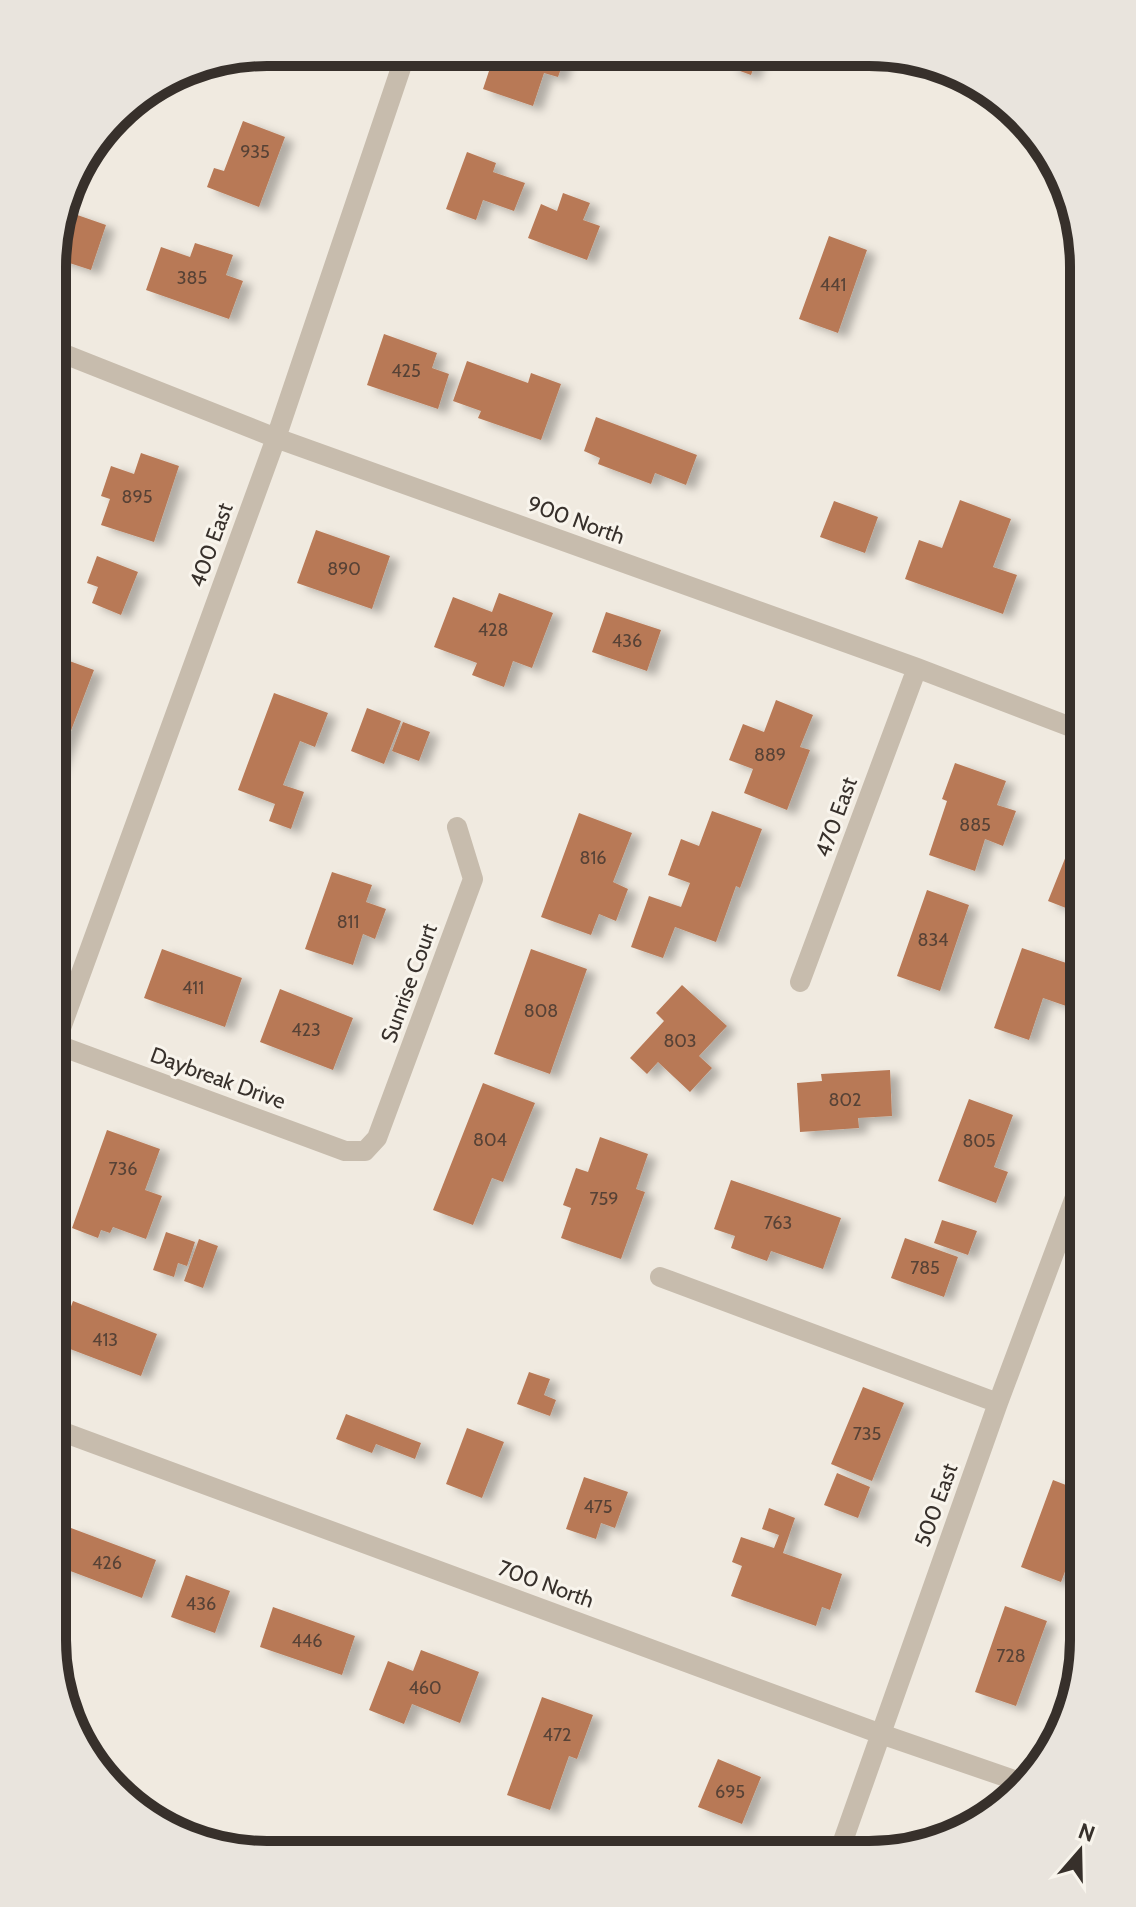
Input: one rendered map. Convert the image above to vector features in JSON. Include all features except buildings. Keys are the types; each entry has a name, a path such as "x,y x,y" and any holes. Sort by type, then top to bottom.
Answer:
{"street":[{"name":"400 East","path":"66,1014 276,438 402,66"},
{"name":"900 North","path":"66,355 276,438 917,668 1070,727"},
{"name":"470 East","path":"800,982 917,668"},
{"name":"Sunrise Court","path":"365,1151 377,1138 473,879 457,827"},
{"name":"Daybreak Drive","path":"66,1051 345,1151 365,1151"},
{"name":"500 East","path":"843,1841 998,1403 1070,1210"},
{"path":"660,1277 998,1403"},
{"name":"700 North","path":"66,1433 881,1734 1013,1780"}]}
